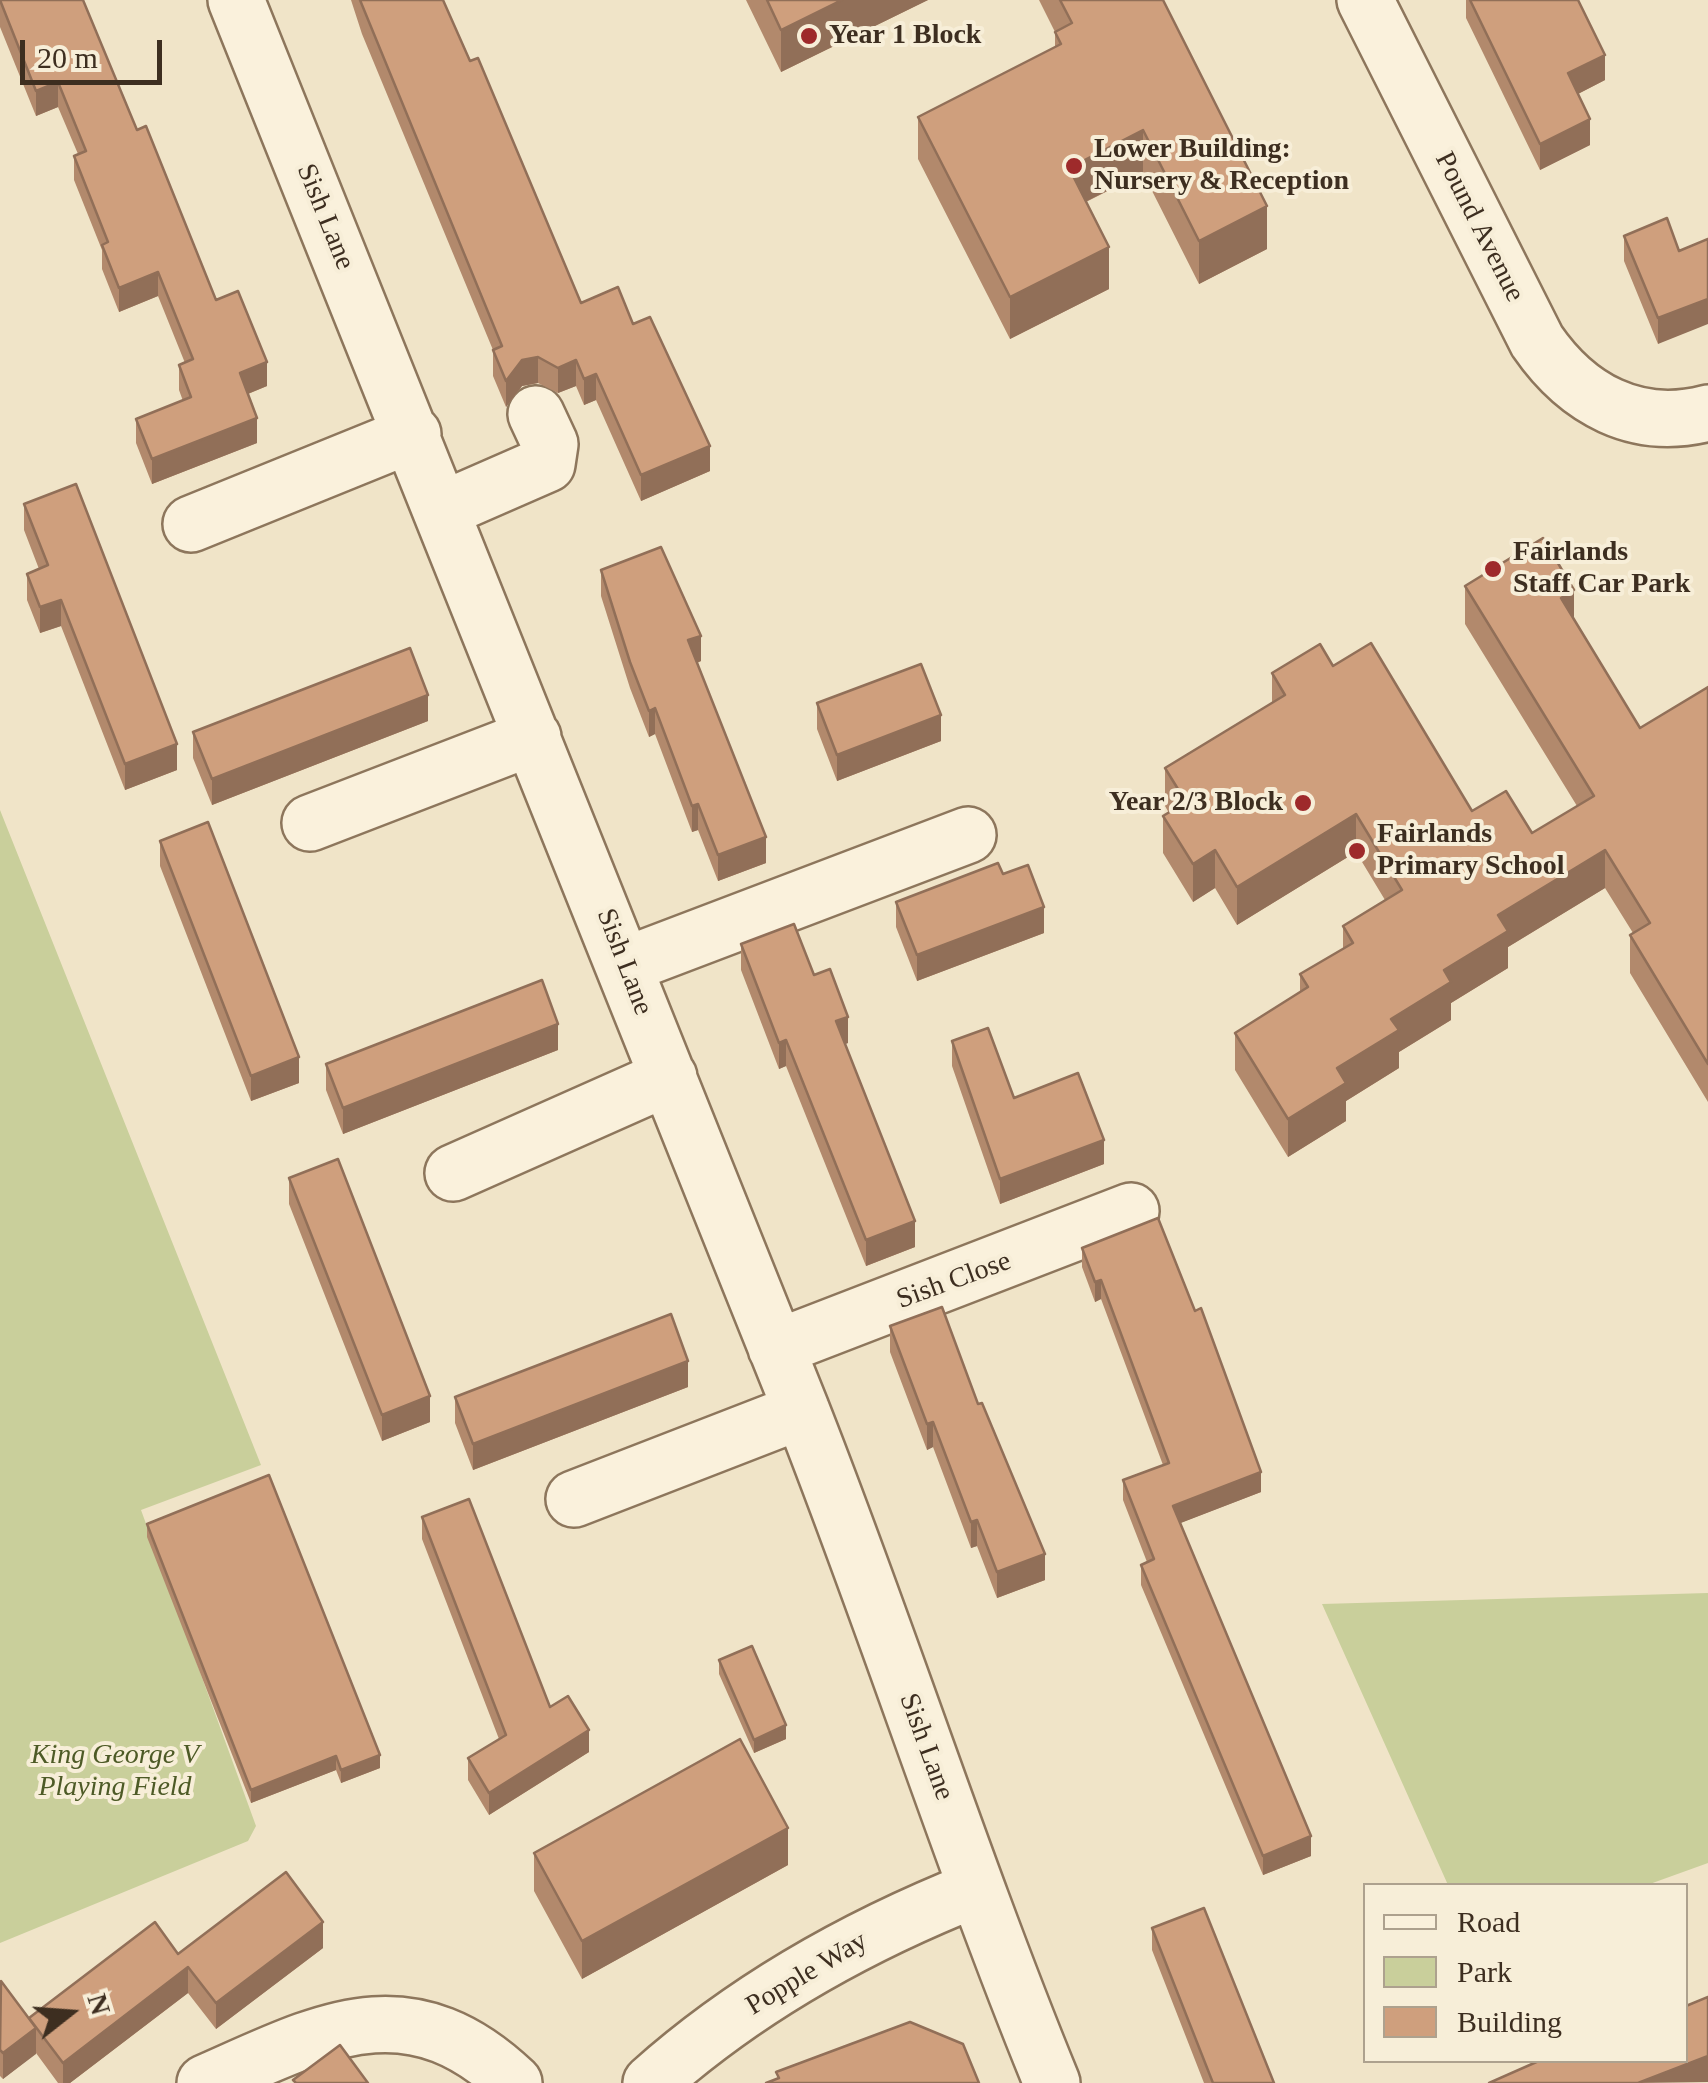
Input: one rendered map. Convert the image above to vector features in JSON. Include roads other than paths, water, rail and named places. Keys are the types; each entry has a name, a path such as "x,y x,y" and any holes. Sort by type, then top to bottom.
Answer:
{"street":[{"name":"Sish Lane","path":"236,0 444,509 801,1411 976,1889 1052,2083"},
{"name":"Pound Avenue","path":"1365,0 1537,341 1572,384 1594,400 1634,415 1658,420 1708,413"},
{"path":"444,509 547,464 550,444 536,414"},
{"path":"191,524 413,434"},
{"path":"310,823 534,737"},
{"path":"626,965 968,835"},
{"path":"453,1173 668,1076"},
{"name":"Sish Close","path":"776,1348 1131,1212"},
{"path":"574,1500 801,1411"},
{"name":"Popple Way","path":"652,2083 749,2006 870,1935 976,1889"},
{"path":"205,2083 341,2027 390,2022 431,2031 498,2068 514,2083"}],"place":[{"name":"Year 1 Block","path":"809,36"},
{"name":"Lower Building: Nursery & Reception","path":"1074,166"},
{"name":"Fairlands Staff Car Park","path":"1493,569"},
{"name":"Year 2/3 Block","path":"1303,803"},
{"name":"Fairlands Primary School","path":"1357,851"}],"park label":[{"name":"King George V Playing Field","path":"115,1772"}]}
